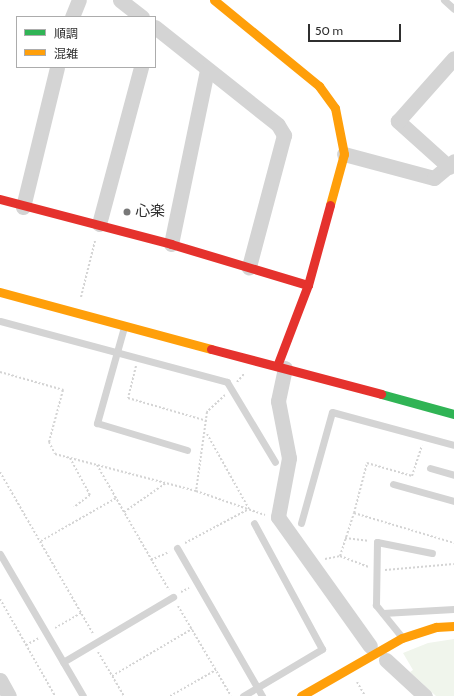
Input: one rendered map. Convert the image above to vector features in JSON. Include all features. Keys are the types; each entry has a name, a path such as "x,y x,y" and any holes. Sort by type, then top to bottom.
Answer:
{"street":[{"path":"72,16 80,0"},
{"path":"120,0 141,16"},
{"path":"214,0 319,86 335,108 344,154 308,286 281,367 278,401 289,458 278,518 370,646"},
{"path":"156,28 207,70 278,125 284,135 249,267"},
{"path":"344,154 434,178 451,164 398,120 454,58"},
{"path":"23,206 57,68"},
{"path":"99,224 141,68"},
{"path":"171,244 207,70"},
{"path":"0,199 171,244 308,286"},
{"path":"0,292 454,414"},
{"path":"301,696 402,638 436,627 454,626"},
{"path":"386,660 425,696"},
{"path":"0,680 10,696"}],"lane":[{"path":"444,0 454,9"},
{"path":"0,321 227,382 275,462"},
{"path":"124,325 97,423 187,450"},
{"path":"300,523 332,412 454,445"},
{"path":"430,468 454,475"},
{"path":"393,484 454,501"},
{"path":"243,696 322,649 254,523"},
{"path":"402,638 376,605 377,542 432,553"},
{"path":"177,548 262,696"},
{"path":"0,554 83,696"},
{"path":"63,662 173,597"},
{"path":"383,613 454,609"}],"path":[{"path":"77,312 99,224"},
{"path":"138,358 128,398 207,421"},
{"path":"196,492 207,433 207,412 231,389 257,360"},
{"path":"0,372 63,390 49,442 55,454 196,492 249,509 281,522"},
{"path":"207,433 249,509"},
{"path":"340,556 354,513 367,463 412,476 425,437"},
{"path":"70,458 90,494 74,507"},
{"path":"97,465 231,696"},
{"path":"0,472 81,613 112,676 124,696"},
{"path":"124,512 166,483"},
{"path":"41,541 116,498"},
{"path":"152,560 249,509"},
{"path":"354,513 454,544"},
{"path":"345,538 377,542"},
{"path":"173,597 197,583"},
{"path":"0,599 56,696"},
{"path":"26,645 81,613"},
{"path":"112,676 192,629"},
{"path":"170,696 216,670"}],"shaded area":[{"path":"454,639 454,696 436,696 410,672 413,670 403,653 428,643"}],"traffic: fast":[{"path":"381,394 454,414"}],"traffic: slow":[{"path":"214,0 319,86 335,108 344,154 330,205"},
{"path":"0,292 211,349"},
{"path":"301,696 402,638 436,627 454,626"}],"traffic: jam":[{"path":"0,199 171,244 308,285"},
{"path":"277,366 308,285 330,205"},
{"path":"211,349 381,394"}],"place":[{"name":"心楽","path":"127,212"}]}
